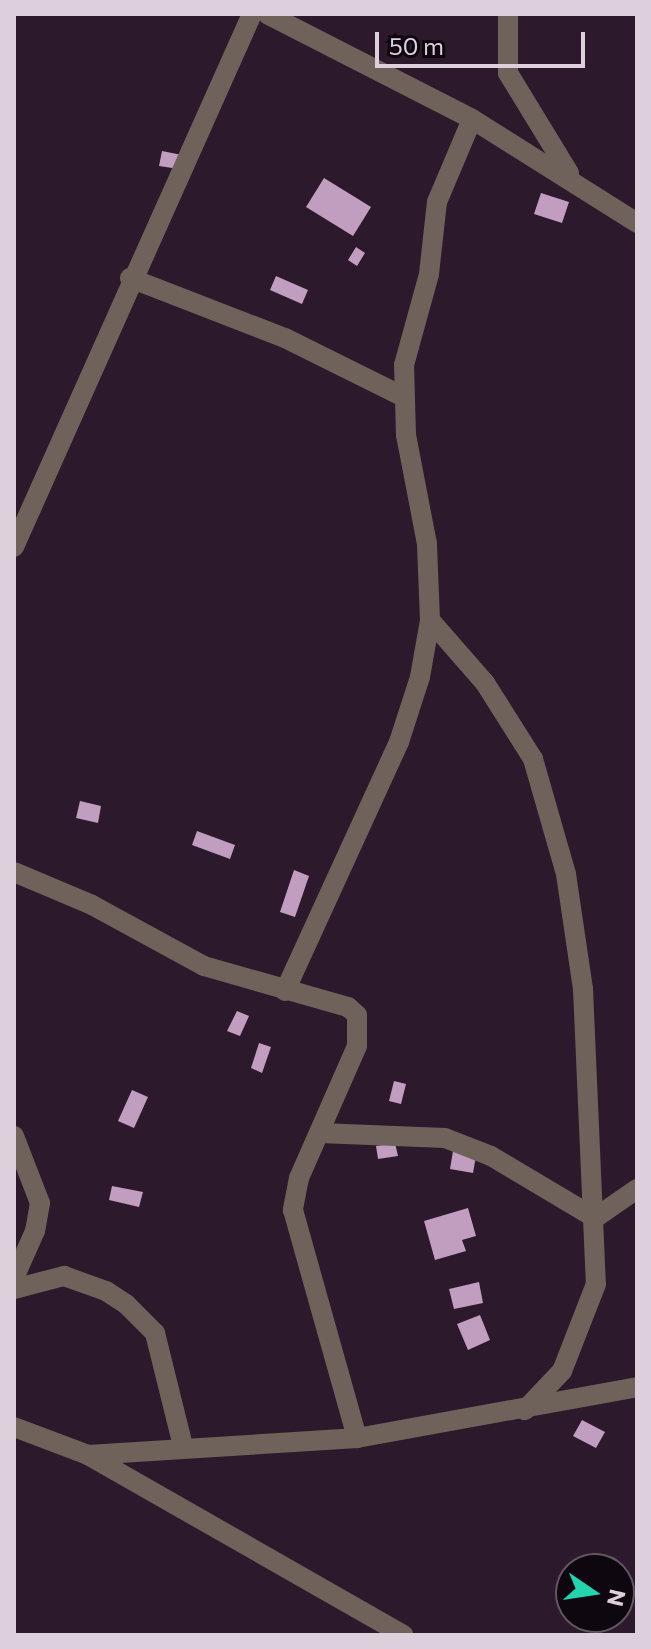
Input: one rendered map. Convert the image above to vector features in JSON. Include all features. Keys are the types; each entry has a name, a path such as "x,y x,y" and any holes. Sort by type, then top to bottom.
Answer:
{"street":[{"path":"15,543 130,278 252,14"},
{"path":"267,14 472,119 637,223"},
{"path":"508,14 508,73 521,102 573,180"},
{"path":"285,991 399,742 420,677 430,620 427,544 402,396 404,365 429,274 431,225 472,119"},
{"path":"130,278 285,338 402,396"},
{"path":"430,620 485,683 533,759 566,874 583,989 596,1284 578,1342 562,1371 525,1410"},
{"path":"14,872 92,905 204,966 348,1007 357,1015 357,1046 299,1178 293,1210 357,1438"},
{"path":"320,1133 445,1138 491,1156 595,1218"},
{"path":"14,1136 40,1203 35,1231 14,1278"},
{"path":"595,1218 637,1189"},
{"path":"14,1289 64,1276 126,1304 155,1333 183,1446"},
{"path":"88,1455 183,1446 357,1438 525,1410 637,1387"},
{"path":"14,1427 88,1455 403,1635"}],"building":[{"path":"162,151 182,155 179,169 159,166"},
{"path":"324,178 371,207 353,236 306,207"},
{"path":"541,193 569,202 562,223 534,214"},
{"path":"356,247 365,253 357,266 348,260"},
{"path":"276,276 308,290 302,304 270,290"},
{"path":"80,801 101,806 98,823 76,818"},
{"path":"197,831 235,845 230,859 192,845"},
{"path":"294,870 309,876 295,917 280,912"},
{"path":"237,1011 249,1016 240,1036 227,1031"},
{"path":"259,1043 271,1047 262,1073 251,1068"},
{"path":"394,1081 406,1084 401,1104 389,1101"},
{"path":"132,1090 148,1097 134,1128 118,1121"},
{"path":"395,1143 398,1156 378,1159 376,1146"},
{"path":"453,1151 476,1156 473,1173 450,1169"},
{"path":"112,1186 143,1192 139,1207 109,1200"},
{"path":"468,1208 476,1236 462,1240 466,1251 435,1260 424,1221"},
{"path":"479,1282 483,1303 454,1309 449,1289"},
{"path":"480,1315 490,1340 468,1350 457,1324"},
{"path":"582,1420 605,1432 596,1448 573,1436"}]}
